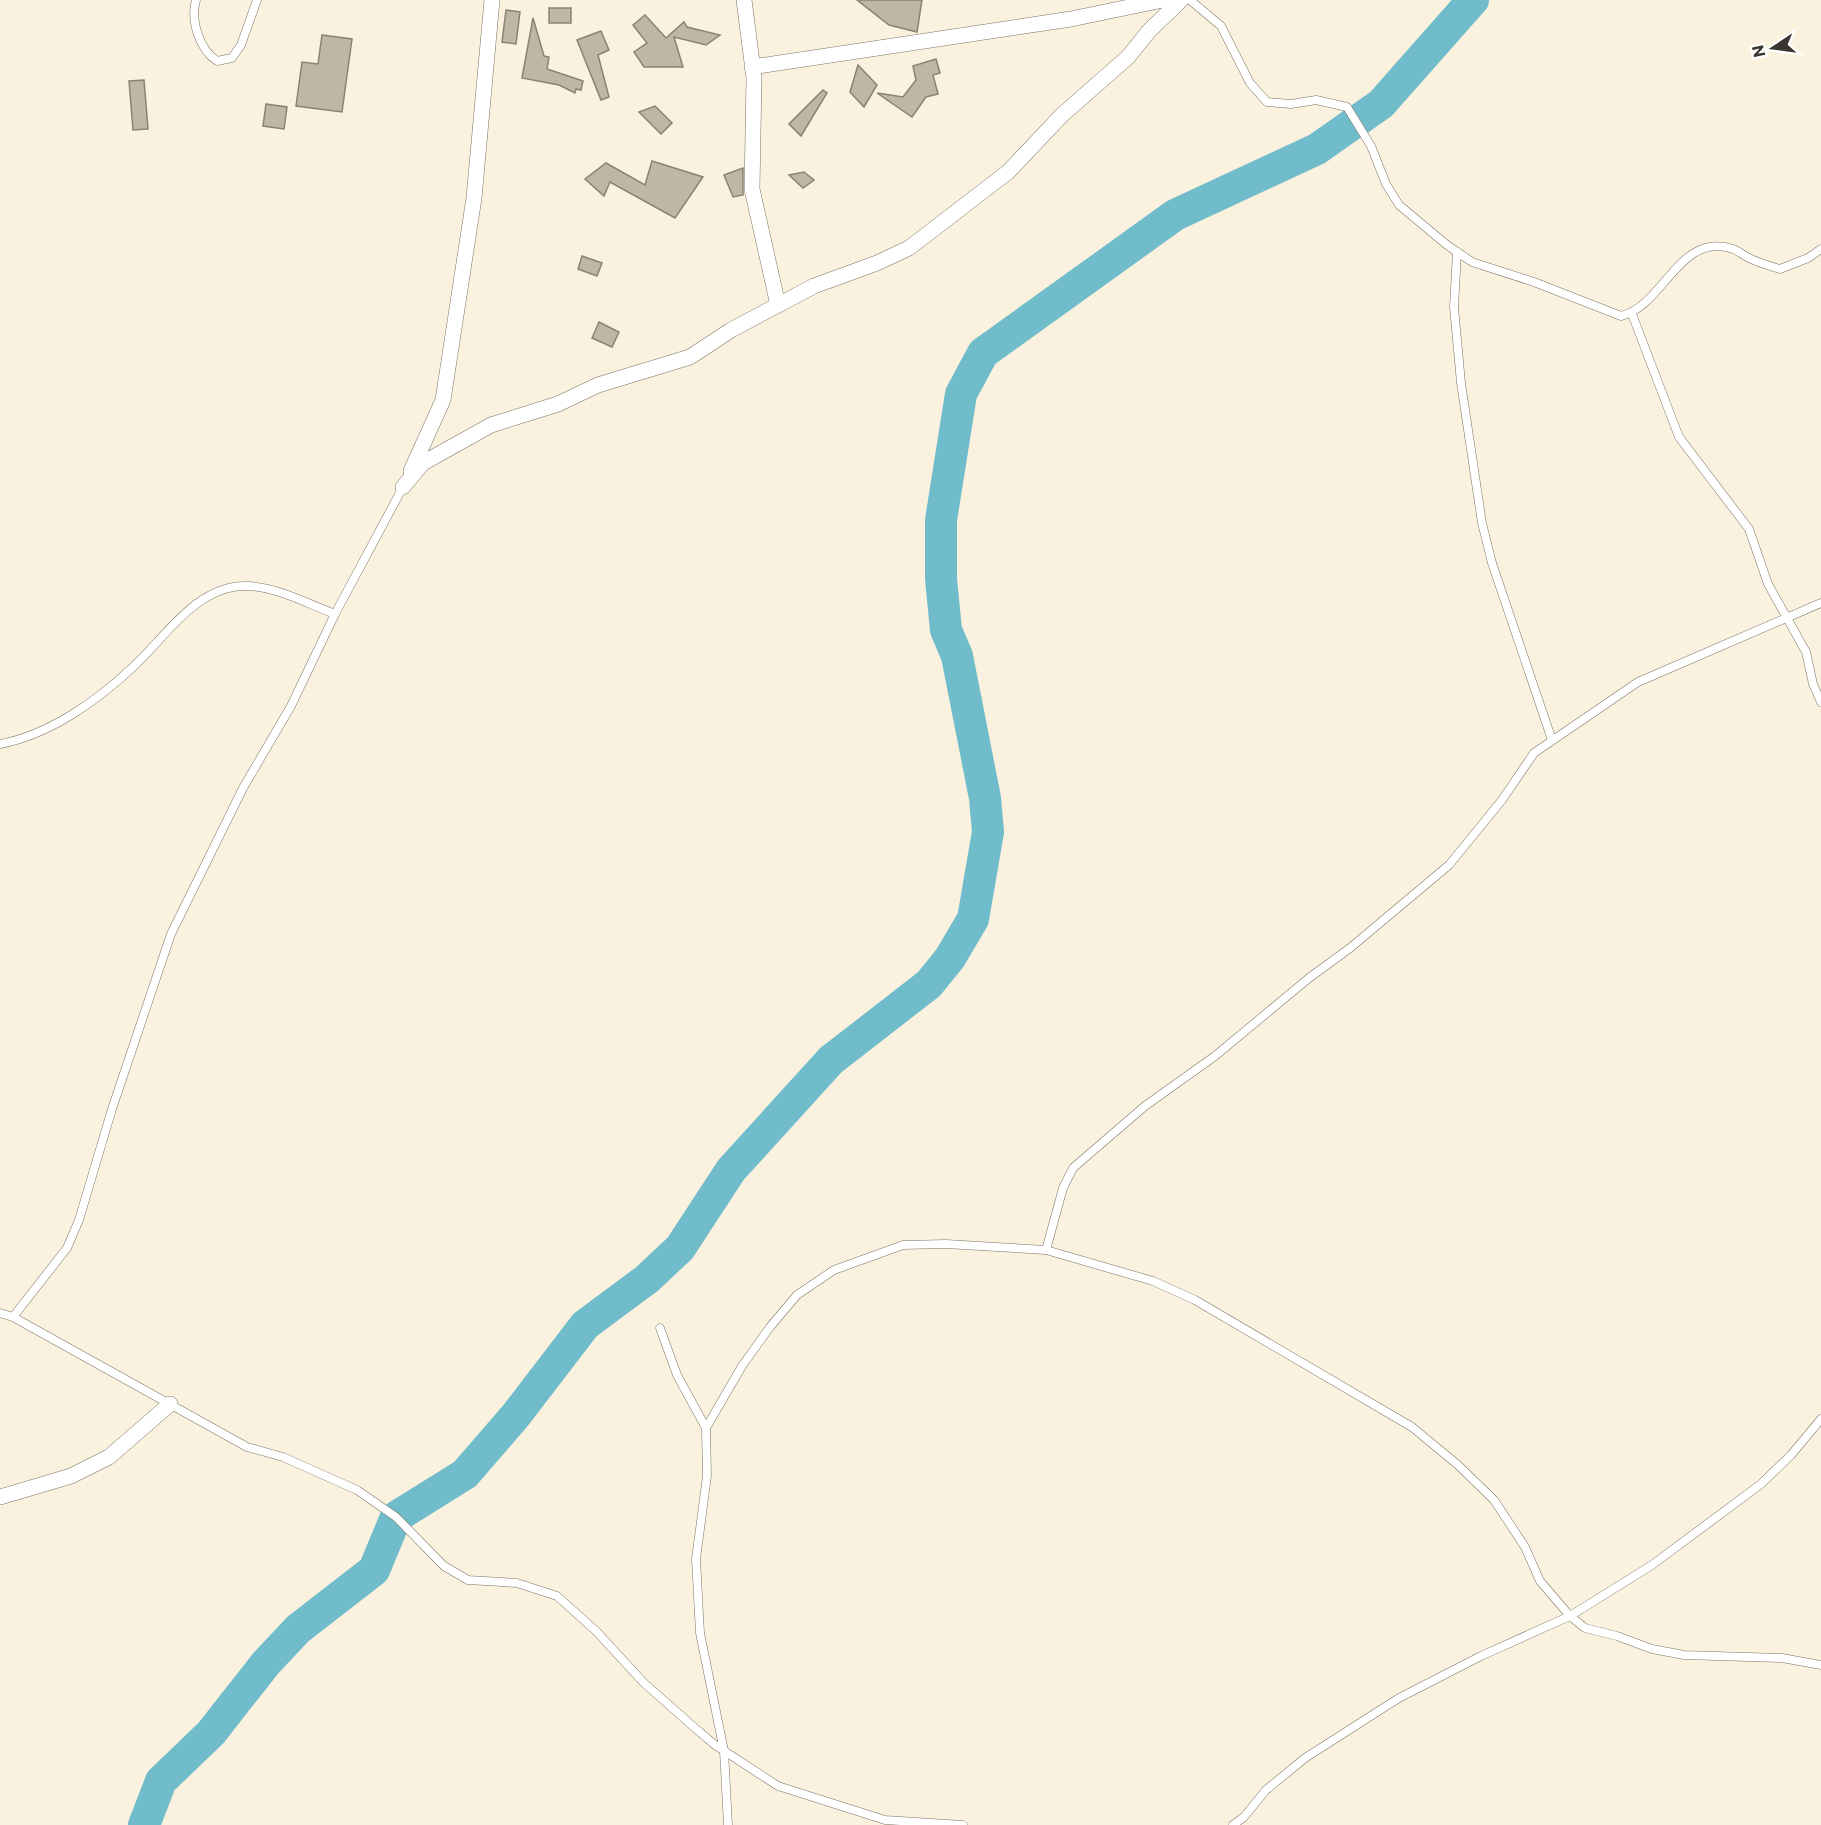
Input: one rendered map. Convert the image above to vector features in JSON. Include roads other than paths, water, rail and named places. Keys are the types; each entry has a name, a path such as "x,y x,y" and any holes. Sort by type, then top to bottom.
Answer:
{"street":[{"path":"403,487 443,400 474,198 492,0"},
{"path":"744,0 752,67 752,189 778,305"},
{"path":"752,67 1071,19 1163,0"},
{"path":"403,487 423,463 491,425 558,404 598,385 690,357 731,330 814,286 877,263 909,248 1008,172 1062,115 1128,57 1149,31 1181,0"},
{"path":"0,1497 71,1476 109,1457 170,1404"}],"lane":[{"path":"196,0 194,7 198,35 205,54 217,62 232,58 241,45 257,0"},
{"path":"1190,0 1221,26 1250,83 1267,102 1292,104 1316,100 1347,107 1371,146 1386,184 1399,205 1472,262 1534,282 1621,316 1632,314 1645,306 1677,266 1693,254 1710,247 1733,249 1751,259 1780,269 1808,258 1821,249"},
{"path":"1457,252 1454,307 1461,382 1482,523 1492,563 1552,740"},
{"path":"1632,314 1679,438 1749,529 1768,584 1806,652 1813,684 1821,702"},
{"path":"13,1317 67,1248 75,1230 171,934 243,788 291,706 335,614 403,487"},
{"path":"0,744 50,727 93,699 133,667 170,626 214,594 246,586 265,588 335,614"},
{"path":"1046,1250 1063,1188 1073,1168 1145,1106 1215,1056 1449,865 1502,800 1534,753 1638,682 1821,603"},
{"path":"706,1428 742,1366 770,1328 797,1295 834,1270 903,1245 946,1244 1046,1250 1153,1281 1195,1300 1412,1427 1458,1465 1494,1500 1525,1547 1540,1581 1570,1616 1585,1628 1617,1636 1652,1649 1709,1657 1782,1658 1821,1665"},
{"path":"0,1313 13,1317 247,1446 283,1456 357,1490 396,1517 444,1566 468,1580 517,1583 557,1596 596,1631 644,1683 724,1751 778,1786 885,1820 963,1825"},
{"path":"660,1328 676,1375 706,1428 707,1476 696,1559 699,1633 724,1751 728,1825"},
{"path":"1233,1825 1244,1817 1266,1790 1305,1758 1399,1698 1491,1651 1570,1616 1652,1565 1761,1484 1791,1455 1821,1419"}],"waterway":[{"path":"144,1825 161,1781 211,1733 266,1663 298,1629 374,1570 396,1517 465,1474 516,1415 585,1325 647,1279 680,1248 731,1170 831,1060 929,984 950,958 973,919 988,832 985,798 957,656 946,630 941,579 941,520 961,394 983,353 1175,215 1317,149 1381,104 1473,0"}]}
